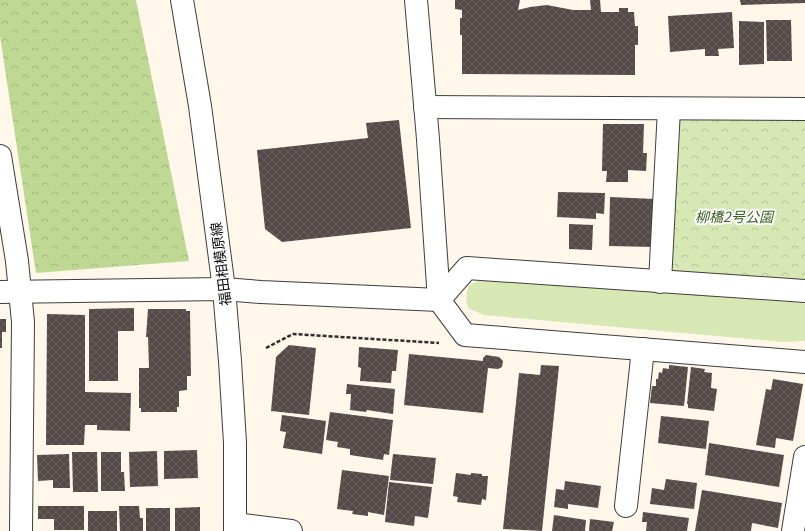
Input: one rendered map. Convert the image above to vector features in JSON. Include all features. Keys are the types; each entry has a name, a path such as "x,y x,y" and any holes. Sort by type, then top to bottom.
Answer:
{"street":[{"name":"福田相模原線","path":"182,0 200,106 224,289 235,443 235,527"},
{"path":"416,0 439,300 465,335 805,362"},
{"path":"425,107 805,110"},
{"path":"660,282 669,109"},
{"path":"0,156 17,261 10,291 23,322 21,531"},
{"path":"439,300 467,268 805,291"},
{"path":"10,291 224,289 439,300"},
{"path":"626,506 643,349"},
{"path":"794,531 805,457"},
{"path":"235,527 291,531"}],"path":[{"path":"266,348 293,334 438,344 465,335"}],"green space":[{"path":"0,0 136,0 189,261 36,273 0,36"},
{"name":"柳橋2号公園","path":"669,109 805,109 805,291 660,282"},
{"path":"483,278 803,303 805,304 805,341 784,342 484,315 468,308 466,299 468,286"}],"building":[{"path":"455,0 520,0 518,10 547,5 573,10 591,10 590,0 600,0 601,12 619,12 619,8 628,8 628,12 634,12 635,26 638,26 638,45 635,45 635,75 462,74 462,35 460,35 460,18 462,18 462,10 455,9"},
{"path":"740,0 805,0 805,3 741,5"},
{"path":"732,12 734,48 718,49 719,56 705,56 705,49 670,52 668,16"},
{"path":"766,20 791,20 792,61 767,61"},
{"path":"739,21 764,22 764,64 739,65"},
{"path":"399,120 411,228 282,242 265,229 257,150 368,138 366,123"},
{"path":"603,124 644,124 643,153 647,153 646,171 628,170 628,182 606,182 607,171 602,171"},
{"path":"558,192 605,193 604,214 596,213 596,219 557,217"},
{"path":"610,197 655,199 654,247 609,246"},
{"path":"569,224 593,225 592,250 569,249"},
{"path":"134,308 134,331 118,331 118,381 89,381 89,309"},
{"path":"148,309 186,309 186,311 190,311 191,376 187,376 187,390 179,391 179,407 177,407 177,412 141,412 141,408 139,408 139,368 149,368 148,337 146,337"},
{"path":"47,314 85,315 85,392 131,393 130,431 97,430 97,425 85,425 84,445 46,445"},
{"path":"0,319 6,319 6,332 2,332 2,348 0,348"},
{"path":"289,345 316,348 309,415 271,411 276,357"},
{"path":"359,347 398,350 396,371 392,371 391,383 360,381 361,368 358,367"},
{"path":"409,354 483,361 483,358 486,355 499,357 503,361 502,367 498,369 488,368 483,413 404,405"},
{"path":"541,365 559,366 542,531 503,529 519,373 540,375"},
{"path":"669,365 688,367 684,406 650,403 652,386 656,386 656,379 658,379 659,372 662,373 663,368 669,369"},
{"path":"691,367 705,369 704,372 712,373 711,388 717,389 714,411 688,408 687,404"},
{"path":"773,379 803,384 793,441 776,438 775,448 756,445 766,389 771,390"},
{"path":"347,384 395,389 393,414 367,410 366,412 350,410 351,394 346,394"},
{"path":"330,412 393,420 389,455 384,454 383,460 350,455 350,449 337,447 338,442 326,440"},
{"path":"282,415 326,421 322,454 283,448 286,432 280,431"},
{"path":"661,416 709,421 706,449 658,443"},
{"path":"709,443 784,455 779,487 705,475"},
{"path":"197,450 198,478 164,479 164,451"},
{"path":"157,451 158,486 130,487 129,452"},
{"path":"72,452 97,452 98,492 73,492"},
{"path":"101,452 121,452 121,472 124,472 125,491 101,491"},
{"path":"69,454 70,488 53,488 53,480 38,481 37,455"},
{"path":"393,454 436,458 433,484 390,480"},
{"path":"342,470 389,476 384,515 368,512 368,516 352,514 353,511 337,509"},
{"path":"456,473 471,475 471,473 482,474 482,476 488,476 486,500 482,499 481,505 457,502 458,497 453,496"},
{"path":"666,479 697,483 694,509 650,504 652,488 664,490"},
{"path":"565,481 601,486 598,508 568,504 568,509 554,507 556,489 564,490"},
{"path":"389,482 432,487 428,518 415,516 414,526 385,522"},
{"path":"702,490 782,503 778,528 752,523 751,531 695,531"},
{"path":"38,506 84,506 84,530 54,530 54,519 38,519"},
{"path":"119,506 139,506 140,518 143,518 143,531 120,531"},
{"path":"200,507 200,531 175,531 175,508"},
{"path":"146,508 170,508 170,531 146,531"},
{"path":"88,511 117,511 117,531 88,531"},
{"path":"643,512 689,518 687,531 646,531 647,522 642,522"},
{"path":"554,515 586,520 585,531 552,531"},
{"path":"590,519 614,522 612,531 589,531"}]}
